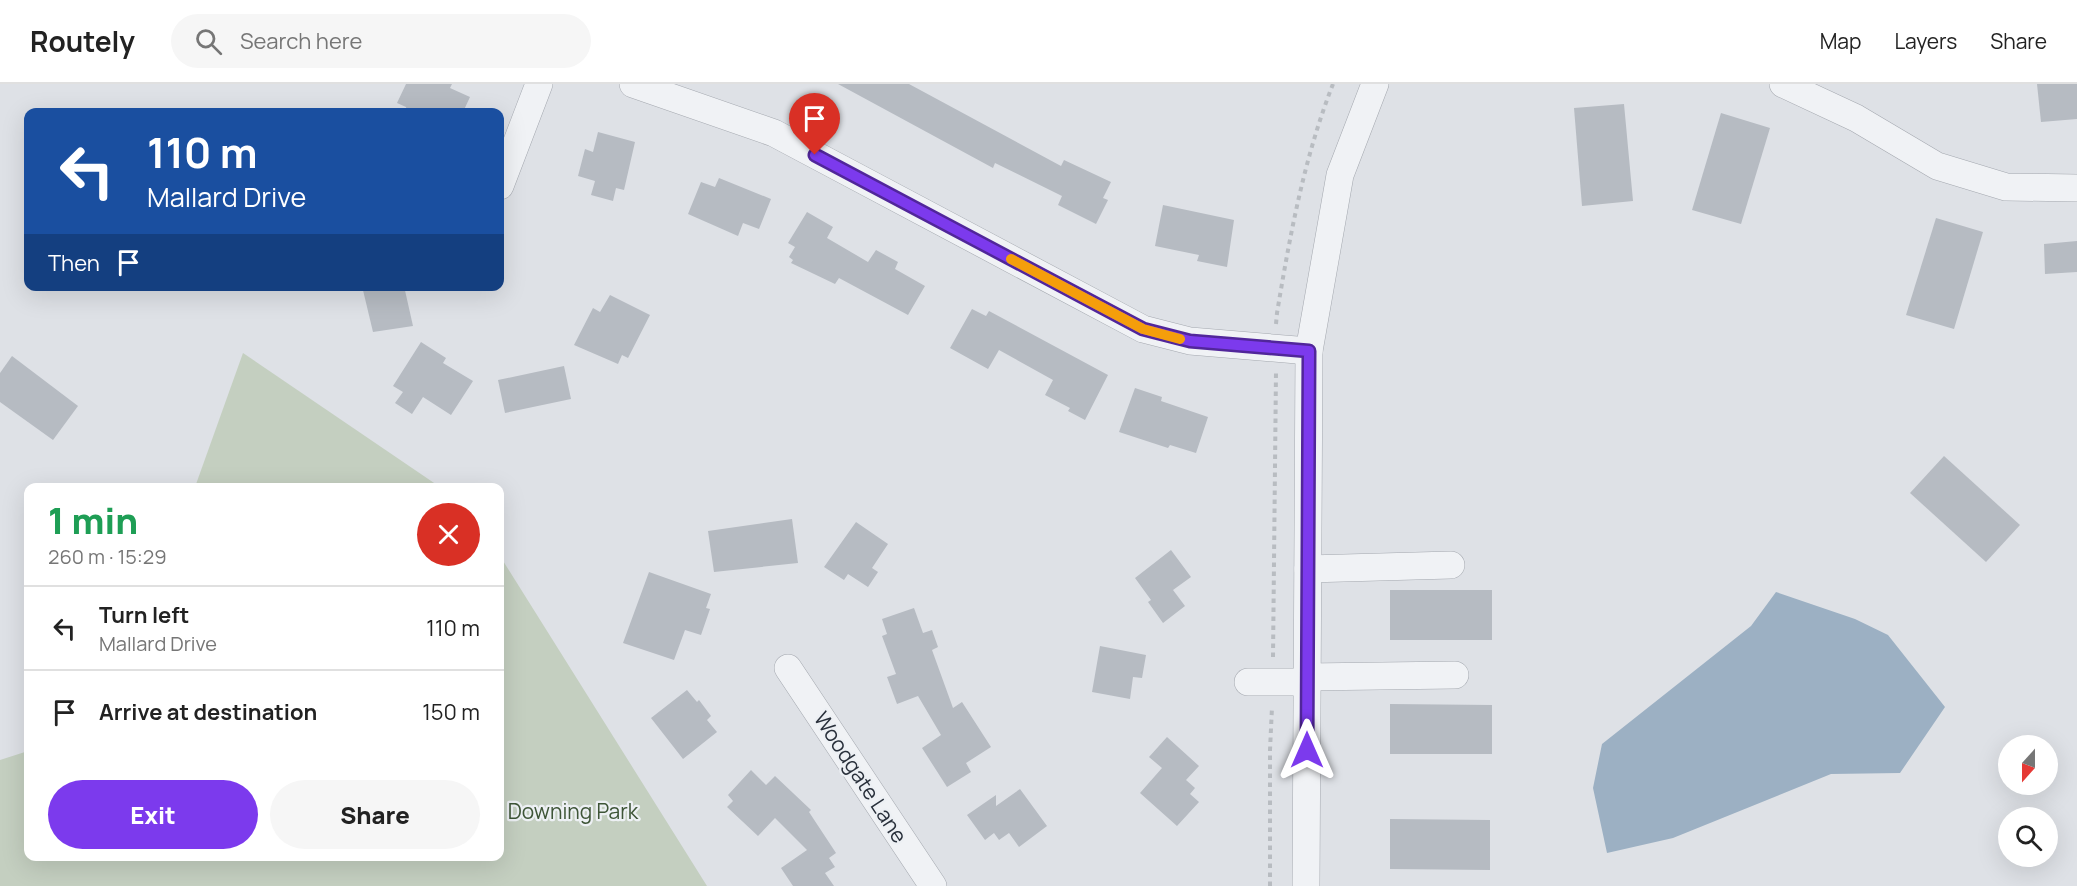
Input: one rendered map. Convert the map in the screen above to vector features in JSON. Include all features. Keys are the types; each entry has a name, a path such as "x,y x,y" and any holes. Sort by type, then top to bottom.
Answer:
{"street":[{"path":"504,176 539,84"},
{"path":"633,84 774,133 1143,329 1190,341 1309,351"},
{"path":"1306,886 1309,351 1340,175 1375,84"},
{"path":"1783,84 1856,118 1937,166 2006,187 2077,188"},
{"path":"1308,569 1451,565"},
{"name":"Woodgate Lane","path":"788,668 933,886"},
{"path":"1248,682 1455,675"}],"green space":[{"path":"243,353 434,483 196,483"},
{"name":"Downing Park","path":"504,562 707,886 0,886 0,760 24,752 24,861 504,861"}],"water":[{"path":"1776,592 1855,619 1888,635 1945,707 1900,773 1831,774 1673,838 1607,853 1593,788 1602,744 1751,626"}],"building":[{"path":"406,84 452,84 450,88 470,97 465,108 406,108 397,103"},
{"path":"838,84 909,84 1061,166 1064,160 1111,182 1103,198 1108,200 1096,224 1058,205 1062,196 995,163 993,168"},
{"path":"2037,84 2077,84 2077,119 2041,122"},
{"path":"1624,104 1633,201 1582,206 1574,108"},
{"path":"1721,113 1770,128 1741,224 1692,210"},
{"path":"598,132 635,142 624,190 616,188 613,201 591,195 595,181 578,176 585,149 593,152"},
{"path":"719,178 771,199 759,229 743,223 738,236 688,214 701,182 715,187"},
{"path":"1163,205 1234,220 1227,267 1197,261 1199,255 1155,246"},
{"path":"807,212 833,227 827,238 868,262 876,250 898,262 895,269 925,286 908,315 839,278 835,284 791,263 793,260 789,257 795,247 788,243"},
{"path":"1936,218 1983,232 1954,329 1906,315"},
{"path":"2077,241 2077,272 2045,274 2044,244"},
{"path":"363,291 405,291 413,326 373,332"},
{"path":"610,295 650,315 628,358 622,355 618,364 574,345 593,308 600,312"},
{"path":"972,309 986,316 989,311 1108,375 1085,420 1068,411 1070,408 1045,395 1053,380 999,350 988,369 950,348"},
{"path":"421,342 446,358 443,363 473,381 451,415 423,397 412,414 395,403 403,392 393,386"},
{"path":"12,356 78,406 53,440 0,402 0,373"},
{"path":"564,366 571,399 505,413 498,380"},
{"path":"1135,388 1162,397 1161,401 1208,417 1196,453 1170,445 1168,448 1119,432"},
{"path":"1944,456 2020,525 1986,562 1910,493"},
{"path":"792,519 798,563 714,572 708,531"},
{"path":"856,522 888,544 872,568 878,572 868,587 848,574 844,580 824,567"},
{"path":"1171,550 1191,577 1173,590 1185,606 1163,623 1148,602 1151,600 1135,578"},
{"path":"649,572 711,594 706,608 710,609 701,635 685,630 674,660 623,643"},
{"path":"1390,590 1492,590 1492,640 1390,640"},
{"path":"914,608 923,633 932,630 938,647 932,650 953,708 962,702 991,747 966,763 971,772 947,787 922,748 941,735 918,696 897,704 887,677 896,674 882,636 887,634 882,619"},
{"path":"1100,646 1146,655 1142,678 1133,677 1130,699 1092,692"},
{"path":"687,690 697,702 699,700 711,716 707,720 717,732 683,759 651,718"},
{"path":"1390,704 1492,705 1492,754 1390,754"},
{"path":"1167,737 1199,766 1186,780 1195,788 1190,794 1199,802 1177,826 1140,793 1162,768 1149,757"},
{"path":"751,770 766,785 775,776 811,810 809,812 836,853 829,858 835,867 825,873 834,886 793,886 781,868 807,850 775,818 758,836 727,807 733,801 728,795"},
{"path":"1020,789 1047,826 1019,847 1009,833 999,840 994,833 985,840 967,815 996,795 996,806"},
{"path":"1390,819 1490,820 1490,870 1390,869"}],"slow traffic":[{"path":"1011,259 1143,329 1180,339"}],"route":[{"path":"815,155 1143,329 1190,341 1309,351 1307,750"}]}
